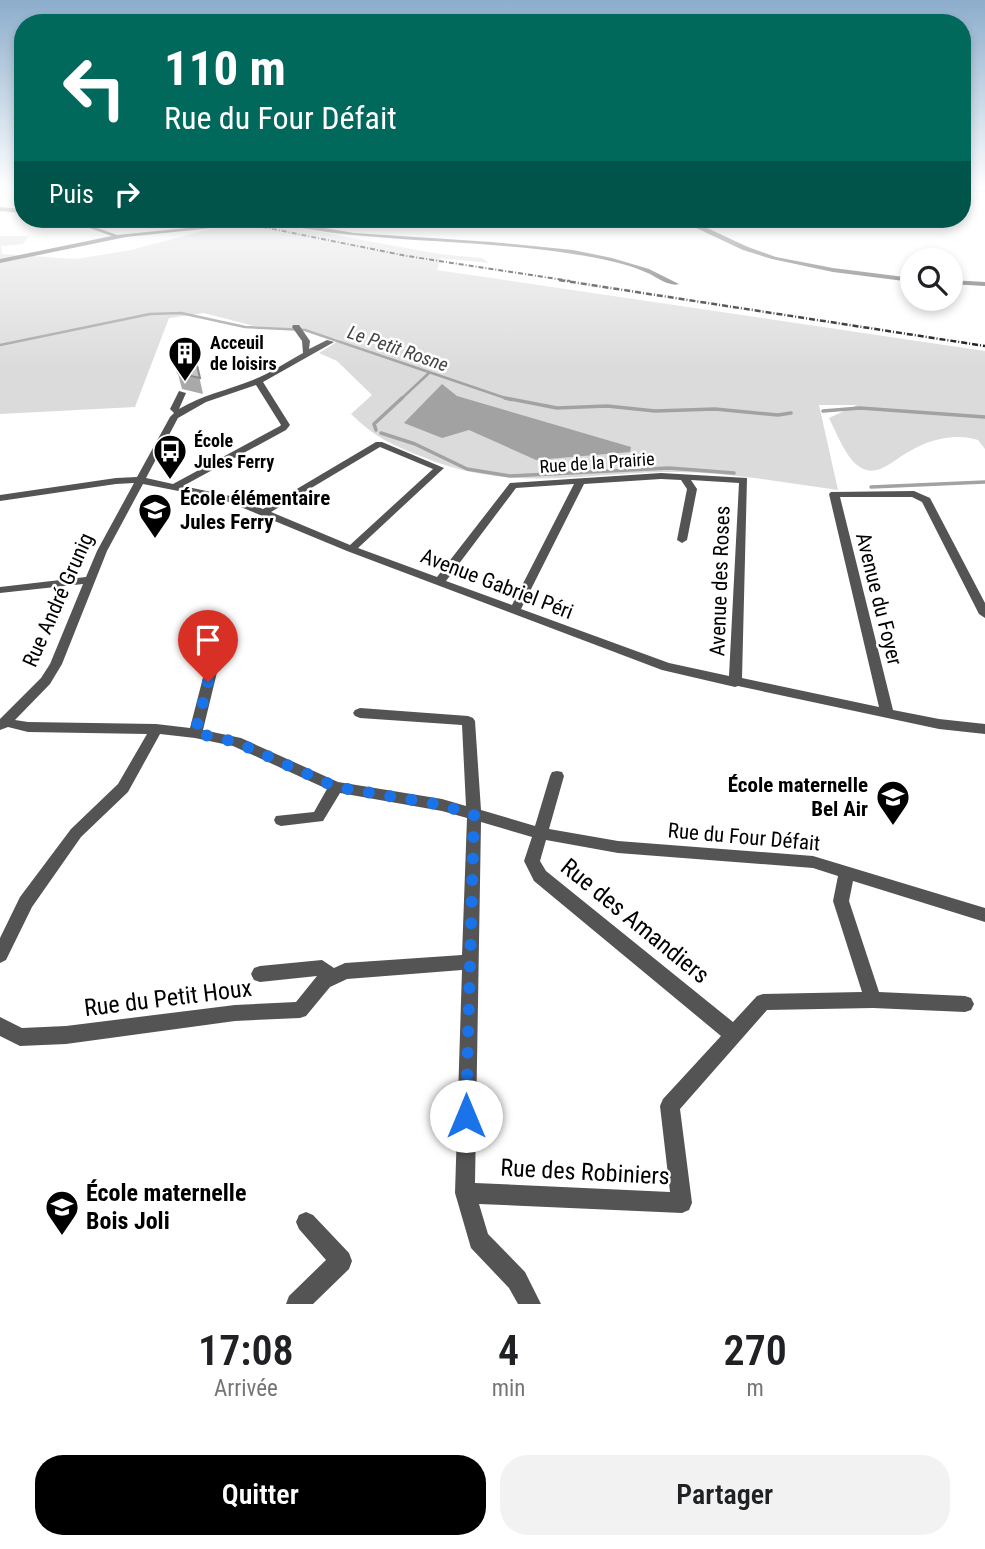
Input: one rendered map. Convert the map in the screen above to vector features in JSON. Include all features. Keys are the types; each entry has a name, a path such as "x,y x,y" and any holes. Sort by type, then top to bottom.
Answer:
{"street":[{"path":"0,261 57,249"},
{"path":"531,249 557,251 617,263 676,284"},
{"path":"748,249 778,259 831,270 900,278"},
{"path":"963,283 983,284"},
{"path":"297,330 306,341 305,351"},
{"path":"181,393 174,409 179,413 191,405 258,380 305,351 330,342"},
{"path":"174,487 284,428 286,425 258,380"},
{"name":"Rue André Grunig","path":"3,724 46,681 56,664 89,580 170,421 179,413"},
{"path":"263,513 379,444 439,468 351,549"},
{"name":"Rue de la Prairie","path":"513,485 683,476 744,480"},
{"name":"Rue de la Prairie","path":"682,540 692,489 683,476"},
{"name":"Avenue Gabriel Péri","path":"0,498 140,480 227,498 351,549 666,667 939,724 985,729"},
{"name":"Avenue des Roses","path":"735,683 744,480"},
{"path":"515,610 580,482"},
{"path":"439,582 513,485"},
{"name":"Avenue du Foyer","path":"887,713 834,494 914,494 926,500 985,614"},
{"path":"0,590 89,580"},
{"path":"195,733 221,631"},
{"path":"360,713 468,721 474,815 468,962 465,1193 479,1240 517,1280 530,1304"},
{"name":"Rue du Four Défait","path":"3,724 28,727 156,729 195,733 236,742 336,787 442,805 539,833 618,848 813,862 985,915"},
{"path":"0,955 26,902 76,833 123,788 156,729"},
{"path":"539,833 557,776"},
{"path":"281,820 318,817 336,787"},
{"name":"Rue des Amandiers","path":"539,833 533,861 540,876 733,1034"},
{"path":"847,872 841,901 873,1000"},
{"name":"Rue du Petit Houx","path":"0,1026 20,1037 66,1035 235,1013 300,1010 331,977 356,970 468,962"},
{"name":"Rue du Petit Houx","path":"260,975 322,968 331,977"},
{"name":"Rue des Robiniers","path":"465,1193 682,1203 670,1106 763,1002 873,1000 965,1004"},
{"path":"297,1304 341,1261 306,1222"}],"shaded area":[{"path":"0,249 2,254 76,259 131,250 411,249 482,258 489,263 441,258 437,270 985,351 985,449 978,440 943,438 918,447 885,467 871,471 857,465 849,455 829,418 857,405 819,405 838,490 686,472 542,478 484,474 454,468 401,448 376,435 351,414 372,395 337,361 319,353 340,340 307,330 254,326 204,313 169,318 135,407 0,414"},
{"path":"442,384 457,396 631,447 630,452 536,460 469,430 442,438 404,423"}],"building":[{"path":"195,357 200,378 178,373 174,359"}],"waterway":[{"name":"Le Petit Rosne","path":"0,345 150,314 181,313 245,327 305,330 505,398"},
{"path":"400,400 429,373"},
{"path":"376,430 374,424 402,398"},
{"name":"Le Petit Rosne","path":"505,398 557,408 607,406 655,411 715,409 778,415 791,413"},
{"name":"Le Petit Rosne","path":"505,398 511,400"},
{"name":"Le Petit Rosne","path":"823,411 860,408 985,417"},
{"path":"381,433 415,444 467,469 510,476 669,468 734,473"},
{"name":"Le Petit Rosne","path":"871,487 985,482"}],"railway":[{"path":"371,249 570,281"},
{"path":"559,280 985,346"}],"place":[{"name":"Acceuil de loisirs","path":"185,383"},
{"name":"École Jules Ferry","path":"170,481"},
{"name":"École élémentaire Jules Ferry","path":"155,540"},
{"name":"École maternelle Bel Air","path":"893,827"},
{"name":"École maternelle Bois Joli","path":"62,1237"}],"route":[{"path":"208,682 195,733 236,742 270,756 304,775 336,787 442,805 474,815 466,1116"}]}
